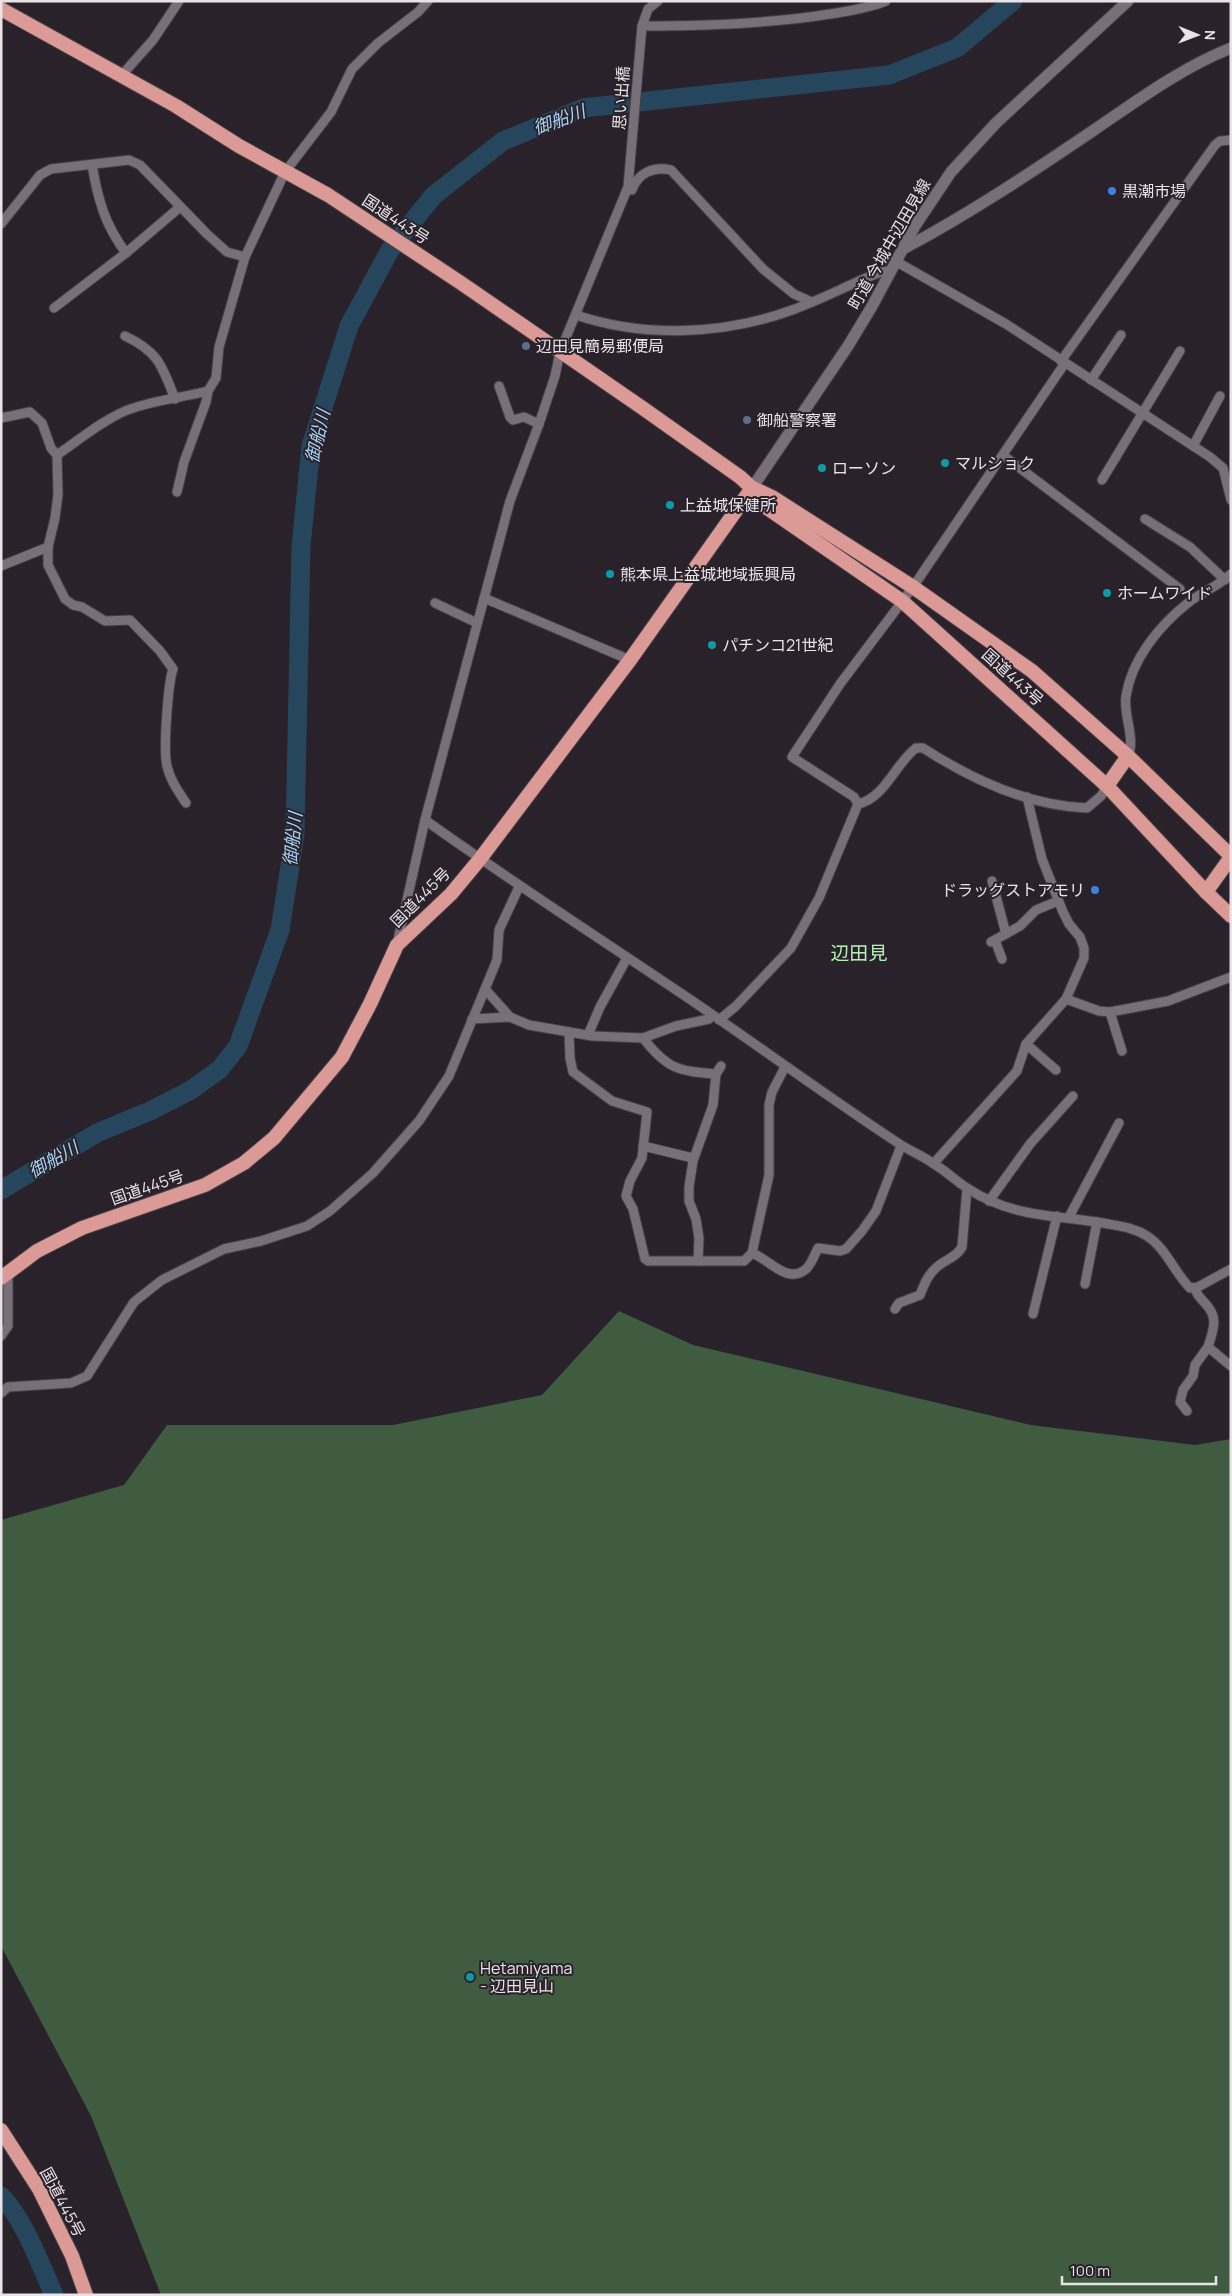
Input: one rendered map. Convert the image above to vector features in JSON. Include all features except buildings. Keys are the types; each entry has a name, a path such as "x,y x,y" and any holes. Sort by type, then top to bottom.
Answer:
{"highway":[{"name":"国道443号","path":"1,9 176,106 285,172 328,195 644,408 752,488 772,498 913,587 1032,671 1128,756 1231,856"},
{"name":"国道443号","path":"752,488 767,508 902,601 1107,786 1206,892 1231,916"},
{"name":"国道445号","path":"5,1276 37,1251 82,1228 205,1185 244,1163 274,1138 342,1057 370,1004 397,945 451,894 480,859 630,660 752,488"},
{"path":"1107,786 1128,756"},
{"path":"1206,892 1231,856"},
{"path":"1206,892 1231,876"},
{"name":"国道445号","path":"1,2130 42,2195 72,2256 86,2295"}],"street":[{"path":"120,76 153,40 179,1"},
{"path":"177,492 184,462 206,402 208,391 216,378 219,347 245,257 285,172 330,112 352,69 378,43 418,12 428,1"},
{"path":"654,2 645,14 642,29 787,20 854,10 886,1"},
{"name":"町道 今城中辺田見線","path":"752,488 848,346 935,193 968,152 1031,89 1128,1"},
{"name":"思い出橋","path":"625,198 632,166 642,29"},
{"path":"903,249 1008,187 1157,86 1207,57 1231,48"},
{"path":"858,804 854,797 792,756 840,684 913,587 1004,456 1063,362 1215,145 1220,140 1231,140"},
{"path":"1,224 40,175 51,169 129,160 140,164 180,207 227,252 245,257"},
{"path":"92,165 96,189 111,233 126,254"},
{"path":"397,945 425,820 510,501 540,424 555,376 560,352 625,198 629,200 635,182 646,172 659,169 671,170 763,269 794,294 812,302"},
{"path":"54,308 126,254 180,207"},
{"path":"576,314 632,329 677,331 738,324 790,311 894,267 1006,324 1193,446 1223,468 1231,500"},
{"path":"1091,380 1121,335"},
{"path":"125,336 153,353 165,372 175,399"},
{"path":"1102,480 1180,351"},
{"path":"499,386 510,417 513,420 524,418 540,424"},
{"path":"57,455 100,425 125,412 146,404 208,391"},
{"path":"1193,446 1220,396"},
{"path":"1,418 30,412 42,423 51,448 57,455 56,510 48,547 48,565 65,599 104,621 130,620 160,651 172,668 165,746 166,764 171,780 186,803"},
{"path":"1004,456 1180,589"},
{"path":"1128,756 1131,750 1131,740 1125,710 1126,696 1140,657 1159,630 1189,602 1228,577 1190,547 1145,519"},
{"path":"1,566 48,547"},
{"path":"484,598 630,660"},
{"path":"436,604 477,623"},
{"path":"472,1020 510,1018 529,1025 588,1035 643,1038 676,1026 716,1017 736,1006 796,942 819,898 858,804 873,798 902,761 911,752 920,747 978,778 1027,797 1087,808 1101,796 1107,786"},
{"path":"934,1163 1017,1071 1026,1044 1066,999 1084,958 1084,948 1080,936 1069,924 1042,859 1027,797"},
{"path":"425,820 519,887 716,1017 785,1067 901,1146 934,1163 968,1189 989,1201 1020,1212 1097,1222 1132,1229 1156,1242 1190,1288 1195,1288 1231,1269"},
{"path":"992,881 1006,934"},
{"path":"1,1393 8,1387 71,1383 87,1376 134,1302 162,1280 224,1250 261,1241 307,1226 330,1211 373,1173 419,1121 449,1076 497,960 499,930 519,887"},
{"path":"1002,959 993,941 1020,926 1036,910 1058,901"},
{"path":"588,1035 600,1007 627,958"},
{"path":"1066,999 1099,1011 1110,1012 1168,1001 1231,977"},
{"path":"485,989 510,1018"},
{"path":"1110,1012 1122,1051"},
{"path":"569,1032 570,1058 573,1072 612,1101 647,1112 642,1158 630,1181 626,1196 633,1208 645,1259 664,1261 744,1261 752,1253 770,1176 769,1104 772,1092 785,1067"},
{"path":"643,1038 658,1057 670,1066 691,1072 719,1070 713,1104 693,1158 689,1201 696,1219 699,1238 698,1261"},
{"path":"1026,1044 1056,1070"},
{"path":"989,1201 1030,1144 1073,1096"},
{"path":"1068,1218 1119,1123"},
{"path":"643,1146 693,1158"},
{"path":"752,1253 760,1256 783,1272 793,1275 806,1269 818,1248 840,1251 846,1249 876,1211 901,1146"},
{"path":"895,1309 899,1303 920,1295 927,1279 937,1267 957,1255 962,1247 968,1189"},
{"path":"1033,1314 1057,1216"},
{"path":"1085,1284 1097,1222"},
{"path":"1,1336 8,1326 5,1276"},
{"path":"1187,1412 1180,1402 1181,1396 1193,1376 1195,1365 1208,1346 1214,1325 1212,1310 1200,1298 1195,1288"},
{"path":"1208,1346 1231,1366"}],"green space":[{"path":"619,1311 693,1345 1031,1425 1195,1445 1231,1439 1231,2295 161,2295 91,2116 1,1946 1,1520 124,1485 167,1425 393,1425 542,1395"}],"waterway":[{"name":"御船川","path":"1,1190 97,1133 150,1111 191,1090 220,1069 238,1046 280,930 295,834 301,546 311,446 349,326 390,250 433,196 503,141 583,108 889,75 957,48 1013,1"},
{"name":"御船川","path":"1,2196 17,2216 24,2229 54,2295"}],"place":[{"name":"黒潮市場","path":"1112,191"},
{"name":"辺田見簡易郵便局","path":"526,346"},
{"name":"御船警察署","path":"747,420"},
{"name":"マルショク","path":"945,463"},
{"name":"ローソン","path":"822,468"},
{"name":"上益城保健所","path":"670,505"},
{"name":"熊本県上益城地域振興局","path":"610,574"},
{"name":"ホームワイド","path":"1107,593"},
{"name":"パチンコ21世紀","path":"712,645"},
{"name":"ドラッグストアモリ","path":"1095,890"},
{"name":"Hetamiyama - 辺田見山","path":"470,1977"}],"district":[{"name":"辺田見","path":"859,953"}]}
